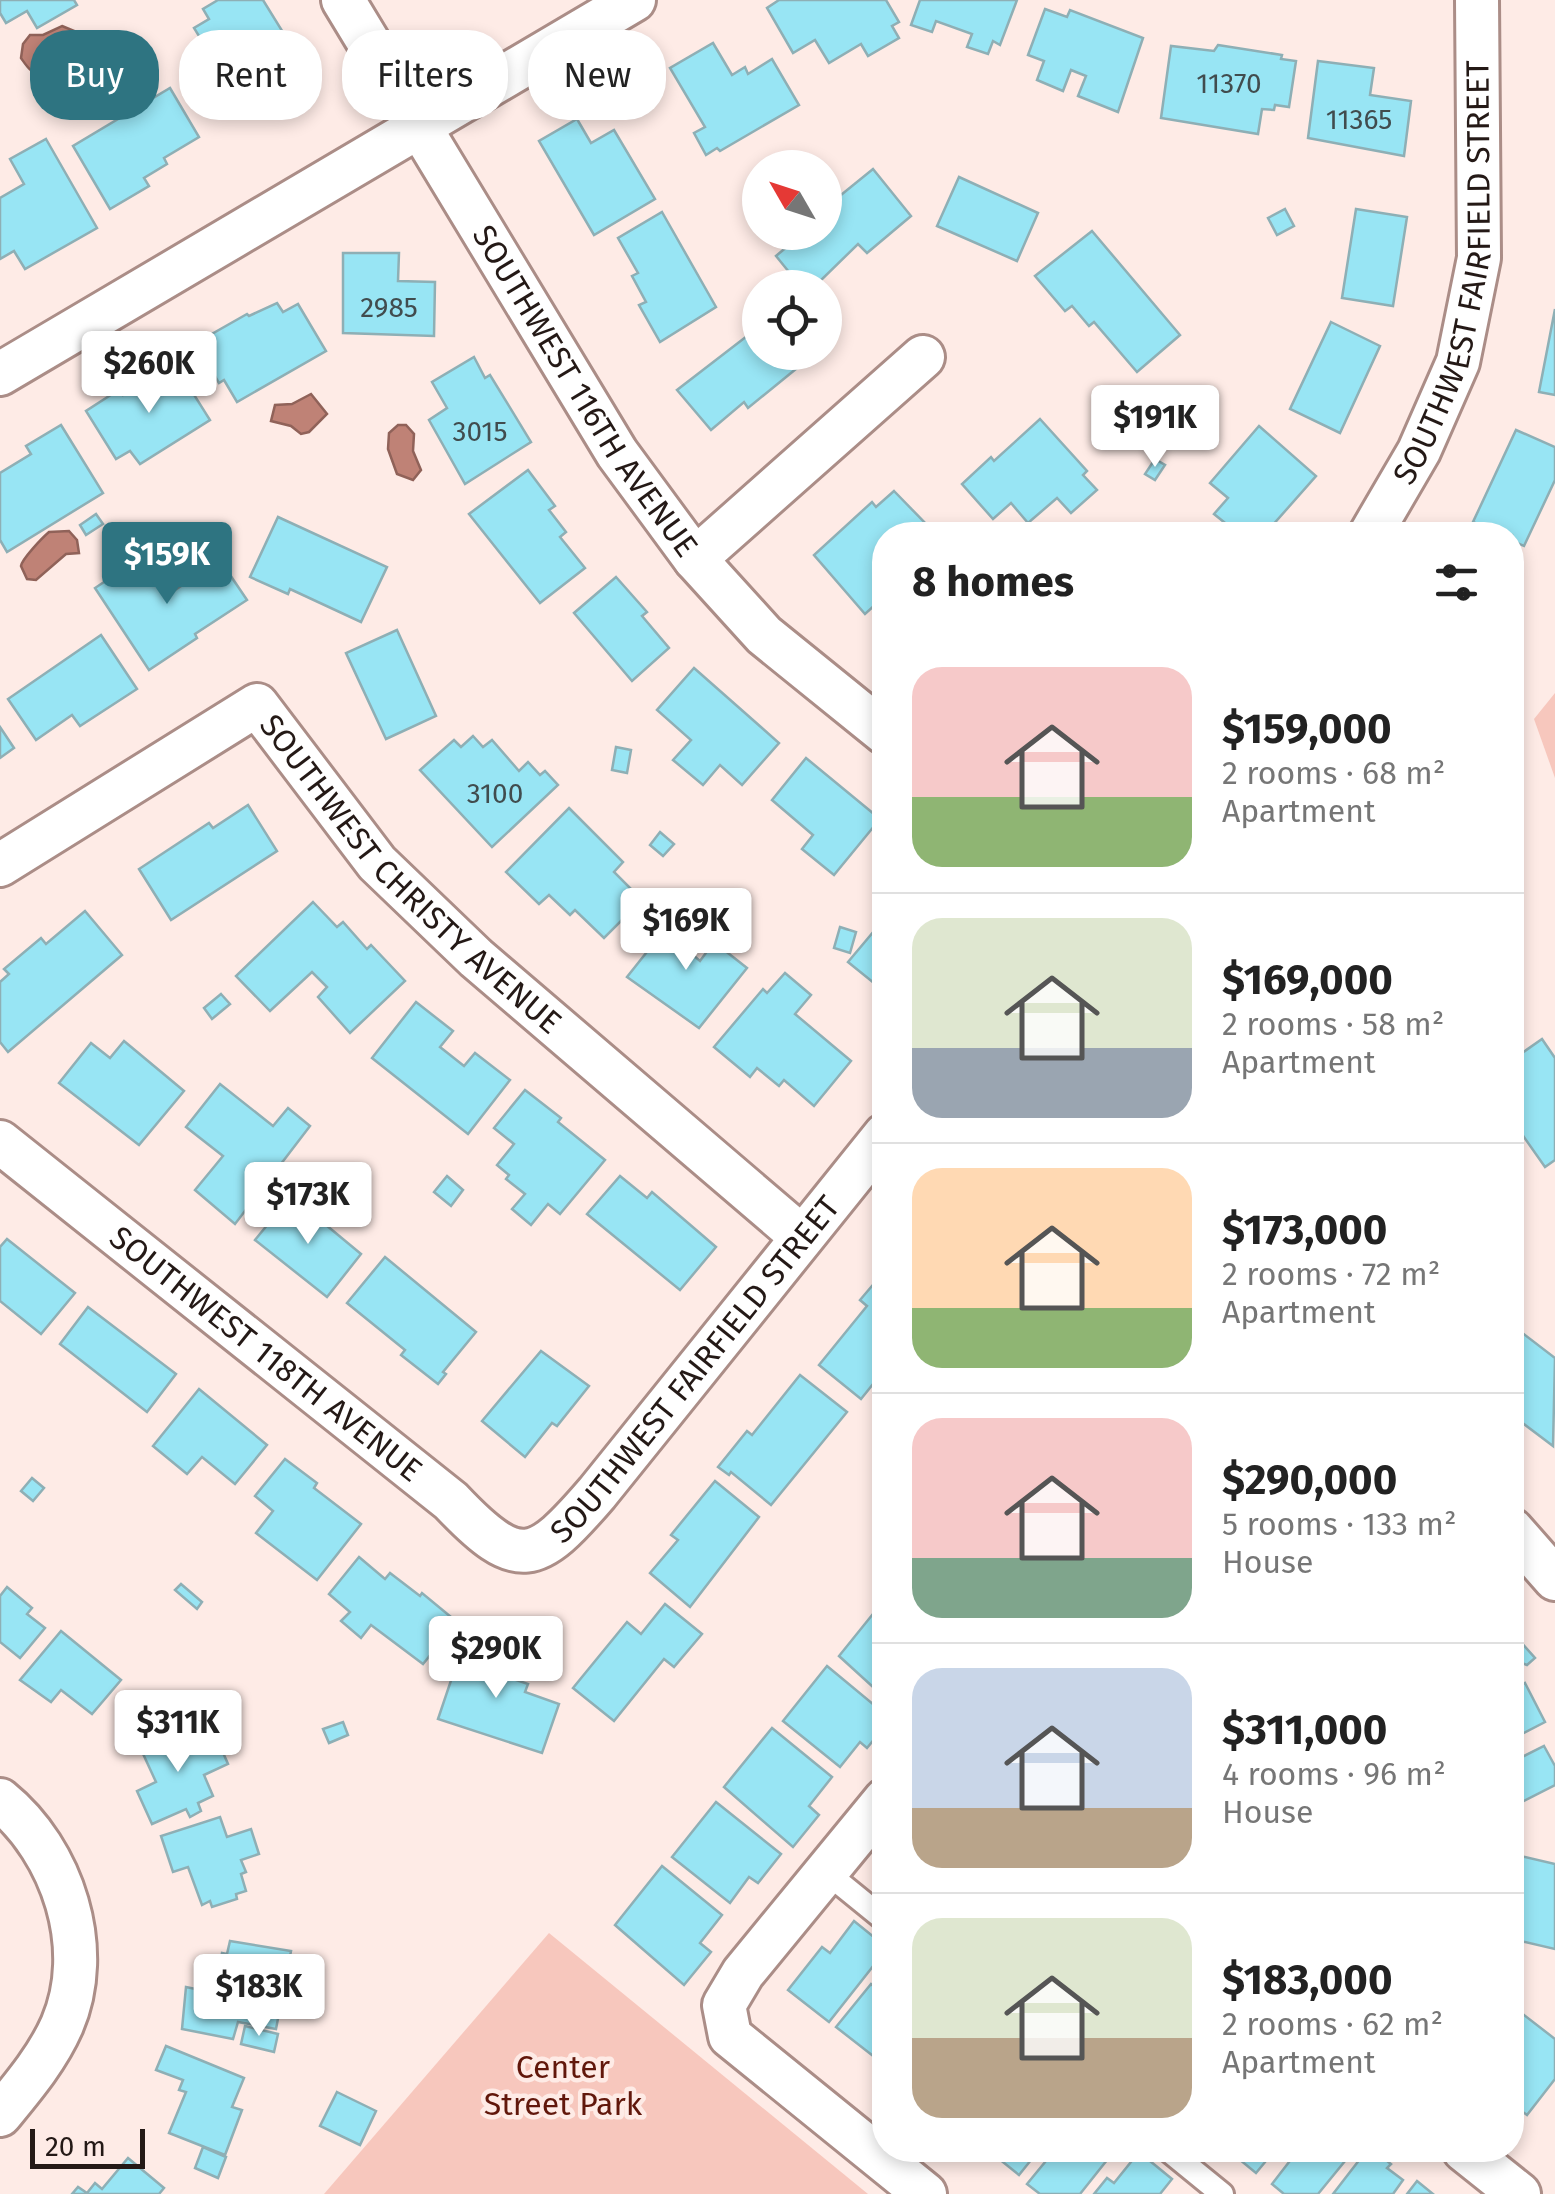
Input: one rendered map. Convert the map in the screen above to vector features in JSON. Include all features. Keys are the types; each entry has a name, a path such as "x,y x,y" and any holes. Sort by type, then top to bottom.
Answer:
{"street":[{"name":"SOUTHWEST 116TH AVENUE","path":"343,0 617,453 696,559 764,635 872,722"},
{"path":"0,374 634,0"},
{"name":"SOUTHWEST FAIRFIELD STREET","path":"1378,522 1419,451 1458,362 1479,258 1476,0"},
{"path":"696,559 923,357"},
{"name":"SOUTHWEST CHRISTY AVENUE","path":"0,865 257,705 377,863 476,958 802,1237"},
{"name":"SOUTHWEST 118TH AVENUE","path":"0,1142 450,1501 496,1544 511,1549 534,1549"},
{"name":"SOUTHWEST FAIRFIELD STREET","path":"534,1549 561,1535 872,1151"},
{"path":"1524,1544 1555,1579"},
{"path":"0,1800 23,1819 61,1882 73,1927 74,1981 62,2024 36,2072 0,2115"},
{"path":"872,1816 743,1973 724,2005 730,2036 872,2151"},
{"path":"886,2162 925,2194"},
{"path":"1479,2162 1519,2194"}],"lane":[{"path":"826,1872 872,1909"},
{"path":"1183,2162 1222,2194"}],"green space":[{"path":"1555,693 1555,778 1534,719"},
{"name":"Center Street Park","path":"549,1933 868,2194 324,2194"}],"shaded area":[{"path":"30,35 30,69 21,58 23,44"},
{"path":"311,394 327,414 309,432 301,434 291,426 271,421 275,405 292,404"},
{"path":"398,425 406,425 414,434 413,451 421,470 413,480 397,474 388,449 389,433"},
{"path":"69,531 77,540 79,553 66,554 36,580 27,579 21,566 33,549 49,532"}],"building":[{"path":"0,0 74,0 77,5 37,28 27,11 6,23 0,13"},
{"path":"218,0 263,0 282,30 195,30 209,19 203,9"},
{"path":"779,0 886,0 899,22 892,26 899,38 868,56 861,44 829,63 815,40 793,53 767,8"},
{"path":"920,0 1017,0 1000,45 993,41 988,54 967,47 972,34 936,21 932,32 911,25"},
{"path":"1045,9 1067,17 1070,10 1143,38 1118,112 1078,96 1086,76 1071,70 1063,91 1037,80 1044,61 1028,55"},
{"path":"713,43 732,75 745,67 748,74 772,59 799,105 720,151 717,148 706,155 694,133 705,127 670,68"},
{"path":"1218,45 1282,55 1281,59 1296,61 1289,107 1275,105 1274,110 1262,109 1258,134 1161,118 1171,46 1214,51"},
{"path":"1318,61 1374,68 1370,95 1411,101 1404,156 1308,138"},
{"path":"170,88 179,103 179,120 189,120 199,137 164,158 167,164 144,178 149,186 110,209 73,146 116,120 159,120 159,95"},
{"path":"575,120 591,143 614,130 655,199 594,235 539,141"},
{"path":"46,139 97,228 25,269 14,251 0,259 0,198 24,184 10,159"},
{"path":"873,169 911,216 867,253 858,244 831,270 787,270 776,256 783,250 842,250 842,194"},
{"path":"959,177 1038,213 1017,261 937,226"},
{"path":"1285,209 1294,226 1277,235 1268,218"},
{"path":"1356,209 1407,217 1393,306 1342,298"},
{"path":"662,212 716,307 660,342 639,305 646,302 632,276 638,273 618,238"},
{"path":"1092,231 1180,335 1137,372 1094,322 1089,326 1072,306 1065,311 1035,276"},
{"path":"343,253 399,253 398,281 435,282 434,336 343,333"},
{"path":"277,303 283,312 298,304 326,351 237,402 224,380 219,383 196,343 247,314"},
{"path":"1555,309 1555,395 1539,392"},
{"path":"1331,322 1380,346 1340,433 1290,409"},
{"path":"742,340 742,370 795,370 748,408 744,402 711,430 677,390"},
{"path":"474,357 485,378 490,375 531,442 465,484 429,420 447,408 432,382"},
{"path":"174,363 210,420 140,464 130,451 116,459 86,411 120,389 123,395"},
{"path":"1040,419 1087,471 1083,475 1097,490 1071,513 1057,498 1029,522 1011,503 993,519 962,484 991,457 994,461"},
{"path":"61,425 103,493 7,552 0,540 0,473 31,454 26,446"},
{"path":"1259,426 1316,476 1275,522 1224,522 1214,514 1228,498 1210,483"},
{"path":"1516,430 1555,447 1555,480 1524,546 1524,522 1473,522"},
{"path":"1155,459 1165,465 1155,480 1145,474"},
{"path":"528,470 555,506 549,510 566,532 560,537 585,568 540,603 469,514"},
{"path":"894,491 924,522 872,522 872,608 865,614 814,555 872,502 876,507"},
{"path":"96,514 103,524 86,535 80,525"},
{"path":"278,517 387,567 361,622 290,589 288,594 250,577"},
{"path":"143,556 169,594 220,560 247,600 149,670 95,588"},
{"path":"616,577 647,612 642,616 669,648 632,681 574,613"},
{"path":"397,630 436,716 386,739 346,653"},
{"path":"101,635 137,689 80,726 72,715 36,740 8,699"},
{"path":"694,668 779,743 742,785 720,765 703,785 673,760 691,740 657,710"},
{"path":"0,727 14,748 0,758"},
{"path":"473,736 483,747 492,740 519,771 528,762 540,775 545,771 558,785 492,847 420,770 454,740 461,747"},
{"path":"616,747 631,750 627,773 612,770"},
{"path":"806,758 872,812 872,829 834,875 802,849 813,835 772,800"},
{"path":"248,805 277,851 171,920 139,869 209,823 213,828"},
{"path":"569,808 623,862 614,872 642,900 604,938 575,910 570,915 549,895 539,904 506,872"},
{"path":"660,832 674,844 663,856 650,845"},
{"path":"313,902 337,927 343,922 367,949 371,945 405,981 350,1033 318,997 327,987 312,972 270,1011 236,976"},
{"path":"85,911 122,955 8,1052 0,1042 0,982 9,974 4,969 41,938 46,944"},
{"path":"670,914 696,935 686,949 700,961 714,942 747,968 699,1028 627,977 658,938 653,934"},
{"path":"840,927 856,932 850,953 834,948"},
{"path":"872,933 872,981 848,962"},
{"path":"785,973 811,995 795,1014 851,1061 814,1106 784,1080 779,1086 757,1068 750,1077 714,1047 763,989 767,993"},
{"path":"221,994 230,1004 212,1019 204,1008"},
{"path":"416,1002 453,1031 440,1047 464,1066 475,1053 510,1080 468,1134 372,1058"},
{"path":"1542,1039 1555,1058 1555,1160 1545,1167 1524,1137 1524,1052"},
{"path":"124,1041 184,1091 139,1145 59,1083 91,1043 110,1058"},
{"path":"220,1084 273,1126 288,1108 310,1126 235,1224 195,1190 223,1156 186,1127"},
{"path":"525,1090 605,1160 560,1214 548,1204 531,1225 512,1209 525,1194 506,1179 509,1175 497,1165 514,1144 494,1128"},
{"path":"447,1176 463,1190 451,1206 434,1192"},
{"path":"620,1176 647,1198 652,1192 716,1247 680,1290 587,1214"},
{"path":"291,1196 361,1254 327,1297 255,1240"},
{"path":"7,1239 75,1293 41,1334 0,1301 0,1247"},
{"path":"385,1257 476,1332 443,1372 446,1374 438,1384 401,1355 405,1350 347,1303"},
{"path":"872,1286 872,1385 861,1399 819,1365 867,1306 860,1300"},
{"path":"88,1307 176,1374 147,1412 60,1344"},
{"path":"1524,1334 1555,1358 1553,1446 1524,1424"},
{"path":"541,1351 589,1386 557,1426 552,1423 525,1457 482,1421"},
{"path":"800,1375 847,1412 771,1505 731,1472 729,1475 718,1467 747,1431 752,1435"},
{"path":"199,1389 267,1445 235,1484 202,1457 187,1474 153,1446"},
{"path":"285,1459 317,1483 314,1488 361,1524 317,1580 256,1533 273,1511 255,1496"},
{"path":"32,1478 44,1488 33,1501 21,1491"},
{"path":"715,1481 759,1517 690,1607 650,1573 678,1540 671,1535"},
{"path":"359,1557 385,1579 390,1573 420,1596 422,1593 457,1622 423,1664 371,1625 361,1638 341,1621 350,1612 329,1594"},
{"path":"181,1584 202,1602 197,1609 175,1590"},
{"path":"7,1587 32,1608 27,1614 45,1628 20,1658 0,1642 0,1596"},
{"path":"665,1604 702,1634 674,1667 664,1659 614,1721 573,1688 627,1622 641,1634"},
{"path":"872,1615 872,1686 839,1656"},
{"path":"61,1631 121,1680 92,1714 61,1690 51,1702 20,1680"},
{"path":"465,1639 506,1653 499,1674 528,1684 525,1692 559,1704 542,1753 438,1719"},
{"path":"1524,1646 1535,1658 1524,1664"},
{"path":"827,1666 872,1703 872,1742 867,1748 860,1742 840,1767 783,1721"},
{"path":"1524,1683 1545,1722 1524,1733"},
{"path":"343,1722 348,1735 329,1743 323,1729"},
{"path":"180,1726 192,1751 217,1739 228,1764 204,1775 213,1796 198,1803 201,1811 190,1817 186,1809 152,1824 137,1791 156,1782 139,1745"},
{"path":"772,1728 832,1777 809,1806 819,1815 793,1847 724,1787"},
{"path":"1544,1746 1555,1766 1555,1785 1524,1801 1524,1756"},
{"path":"716,1802 781,1854 758,1883 749,1877 730,1903 672,1857"},
{"path":"220,1817 227,1837 251,1829 259,1854 241,1860 246,1872 241,1874 246,1891 236,1894 237,1899 212,1907 210,1901 202,1905 188,1867 173,1872 161,1836"},
{"path":"1524,1857 1555,1864 1555,1949 1524,1942"},
{"path":"662,1866 722,1915 700,1943 711,1952 684,1985 615,1925"},
{"path":"854,1921 872,1936 872,1967 829,2022 788,1990 822,1947 830,1953"},
{"path":"230,1941 291,1951 276,2029 238,2022 233,2039 182,2029 186,1987 215,1993 222,1953 227,1954"},
{"path":"872,1985 872,2055 836,2027"},
{"path":"1524,2015 1555,2039 1555,2079 1527,2115"},
{"path":"245,2026 278,2034 274,2052 241,2044"},
{"path":"166,2046 244,2078 232,2107 242,2110 225,2155 169,2133 186,2092 179,2090 183,2080 156,2070"},
{"path":"337,2092 376,2111 360,2145 320,2126"},
{"path":"203,2147 226,2157 218,2178 195,2168"},
{"path":"128,2158 164,2188 159,2194 72,2194 78,2187 87,2193 95,2183 102,2189"},
{"path":"1003,2162 1029,2162 1019,2175"},
{"path":"1045,2162 1105,2162 1080,2194 1040,2194 1027,2184"},
{"path":"1131,2162 1151,2162 1172,2179 1160,2194 1094,2194 1107,2178 1114,2183"},
{"path":"1243,2162 1265,2162 1256,2173"},
{"path":"1289,2162 1344,2162 1318,2194 1284,2194 1272,2184"},
{"path":"1358,2162 1388,2162 1387,2168 1403,2180 1393,2194 1333,2194"},
{"path":"1417,2181 1433,2194 1407,2194"}]}
